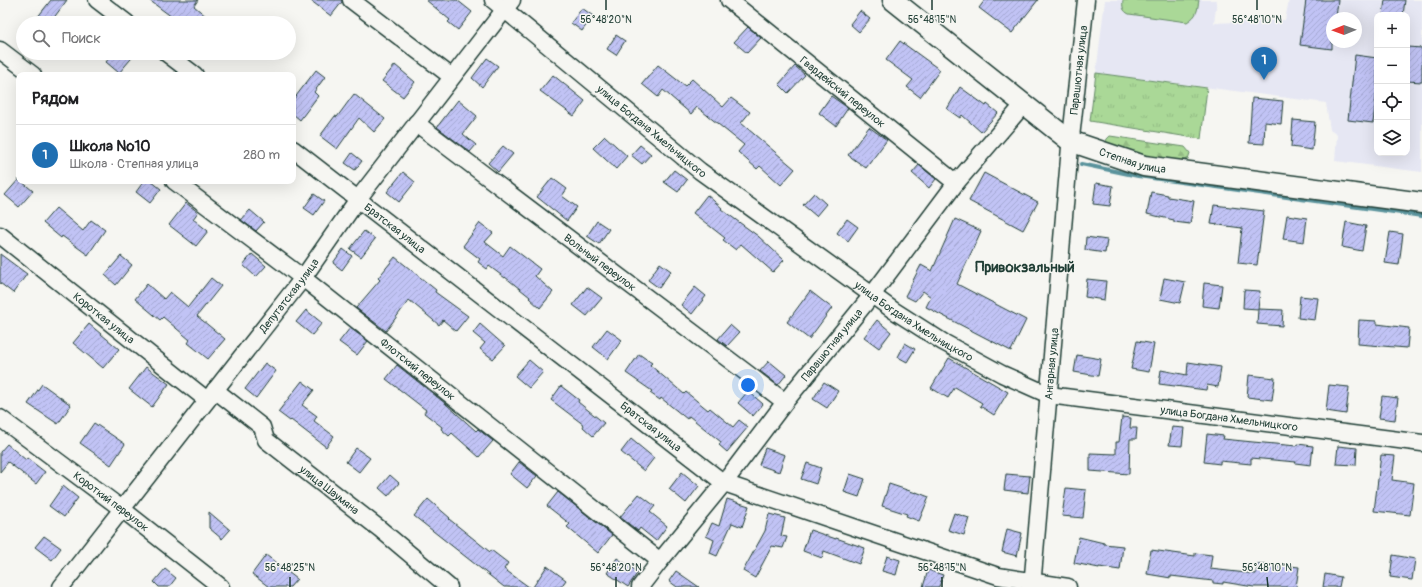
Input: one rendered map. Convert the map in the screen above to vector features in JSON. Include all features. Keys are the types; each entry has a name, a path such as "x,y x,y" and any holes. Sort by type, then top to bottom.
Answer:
{"street":[{"path":"97,0 118,16"},
{"path":"351,0 452,77"},
{"name":"Гвардейский переулок","path":"729,0 956,183"},
{"name":"Степная улица","path":"893,0 1070,141 1144,166 1422,203"},
{"name":"Парашютная улица","path":"1070,141 1086,0"},
{"name":"Депутатская улица","path":"61,587 303,278 358,199 452,77 503,3"},
{"name":"улица Богдана Хмельницкого","path":"503,3 700,171 872,295 943,342 1002,374 1049,395 1422,443"},
{"path":"0,50 29,72"},
{"path":"175,60 191,72"},
{"name":"Парашютная улица","path":"640,587 724,483 785,402 872,295 956,183 1024,104"},
{"name":"Вольный переулок","path":"416,123 785,402"},
{"name":"Ангарная улица","path":"1032,585 1070,141"},
{"name":"Братская улица","path":"296,151 724,483 998,576 1032,585 1068,587"},
{"name":"Флотский переулок","path":"178,184 303,278 660,561"},
{"name":"Короткая улица","path":"0,235 211,395"},
{"name":"улица Шаумяна","path":"211,395 262,427 266,440 380,529 449,587"},
{"name":"Короткий переулок","path":"0,418 122,509 221,587"}],"shaded area":[{"path":"1105,0 1217,0 1214,23 1285,20 1289,0 1422,0 1422,172 1335,161 1337,135 1330,130 1326,103 1096,73"}],"green space":[{"path":"1123,0 1199,0 1195,15 1187,22 1129,14 1125,12 1123,8"},
{"path":"1096,73 1207,88 1201,139 1090,121"},
{"path":"1110,136 1185,147 1190,153 1188,159 1174,162 1114,150 1105,143"}],"building":[{"path":"51,0 67,0 55,16 38,16"},
{"path":"149,0 198,0 194,6 206,16 171,16"},
{"path":"310,0 342,0 342,2 331,16"},
{"path":"426,0 457,0 472,12 458,30 448,22 450,20"},
{"path":"985,0 1038,0 1012,33 979,8"},
{"path":"1306,0 1338,0 1337,12 1326,12 1326,48 1332,49 1300,45"},
{"path":"1385,0 1405,0 1403,12 1383,12"},
{"path":"582,8 593,16 582,31 571,23"},
{"path":"860,11 870,19 859,32 850,24"},
{"path":"748,27 761,38 747,53 734,42"},
{"path":"616,35 625,41 616,55 607,49"},
{"path":"900,41 940,70 920,97 907,87 913,80 886,60"},
{"path":"1410,47 1422,48 1422,82 1410,81"},
{"path":"1355,55 1374,58 1373,123 1348,120"},
{"path":"487,58 498,66 482,87 472,78"},
{"path":"108,60 130,60 120,72 106,62"},
{"path":"395,65 415,82 403,97 382,81"},
{"path":"658,65 685,86 692,79 723,107 731,98 750,112 741,123 795,169 781,185 760,166 757,169 738,152 744,145 697,107 691,114 663,90 658,97 642,84"},
{"path":"795,66 805,75 788,93 779,84"},
{"path":"316,70 325,77 314,92 318,96 300,120 296,117 296,96"},
{"path":"553,75 585,101 574,116 540,91"},
{"path":"960,87 986,106 987,104 998,113 981,132 962,115 960,118 947,109"},
{"path":"354,94 385,119 374,132 359,118 337,149 320,136 335,116 337,117"},
{"path":"831,96 848,108 836,126 819,113"},
{"path":"1252,98 1283,101 1281,124 1265,122 1264,144 1249,143"},
{"path":"458,100 477,116 463,134 476,145 470,152 437,127"},
{"path":"1293,120 1315,122 1312,150 1291,147"},
{"path":"869,127 887,140 866,168 848,155"},
{"path":"605,136 627,156 616,169 593,148"},
{"path":"640,145 651,154 642,164 631,155"},
{"path":"503,146 513,154 498,172 488,163"},
{"path":"352,153 362,161 355,170 345,163"},
{"path":"919,165 936,179 929,188 912,173"},
{"path":"674,170 687,180 678,192 664,182"},
{"path":"403,172 415,182 399,202 387,192"},
{"path":"984,173 1038,202 1023,230 969,201"},
{"path":"552,178 567,189 562,196 577,207 567,221 537,197"},
{"path":"16,182 16,184 25,184 33,191 19,207 5,195"},
{"path":"1096,183 1113,186 1110,206 1093,204"},
{"path":"142,184 155,184 161,189 150,203 136,192"},
{"path":"1151,192 1168,195 1168,197 1194,201 1190,224 1174,222 1174,220 1147,214"},
{"path":"814,193 826,204 816,216 803,205"},
{"path":"314,194 324,201 314,215 304,208"},
{"path":"707,195 722,208 721,209 758,236 784,260 773,272 741,244 736,250 723,240 725,238 693,213"},
{"path":"186,203 198,212 193,219 208,231 196,246 169,225"},
{"path":"1214,205 1264,211 1257,265 1238,263 1242,228 1211,224"},
{"path":"56,208 83,231 91,220 105,230 88,255 62,236 61,238 43,223"},
{"path":"250,210 264,222 256,231 241,220"},
{"path":"1287,215 1307,218 1304,242 1283,239"},
{"path":"847,219 858,227 848,241 837,233"},
{"path":"955,219 981,231 957,284 1026,320 1011,351 926,307 931,297 923,291 915,301 905,296 921,265 932,271"},
{"path":"597,221 609,229 599,244 587,236"},
{"path":"1346,222 1366,226 1362,251 1342,247"},
{"path":"480,223 493,233 485,242 503,256 510,246 540,269 535,276 553,292 540,308 529,298 530,297 505,277 489,266 487,269 478,262 480,259 463,246"},
{"path":"364,231 375,239 361,257 350,249"},
{"path":"1390,232 1403,234 1399,265 1385,263"},
{"path":"1086,237 1107,240 1105,253 1085,250"},
{"path":"343,249 352,256 342,270 333,263"},
{"path":"0,254 27,274 13,293 0,283"},
{"path":"252,254 266,266 256,277 243,265"},
{"path":"121,256 132,265 116,285 105,275"},
{"path":"395,257 436,290 435,292 468,316 456,331 443,320 439,325 409,300 386,331 356,308 380,280 378,278"},
{"path":"660,263 671,271 659,288 648,280"},
{"path":"211,278 221,286 197,316 225,339 208,359 188,343 190,340 163,317 160,320 135,299 147,284 164,299 170,292 188,307"},
{"path":"1164,278 1185,282 1180,303 1160,299"},
{"path":"1087,279 1106,281 1104,300 1085,297"},
{"path":"1204,283 1222,285 1219,308 1202,306"},
{"path":"587,287 602,298 587,316 573,305"},
{"path":"695,287 706,296 692,314 681,305"},
{"path":"1244,290 1260,291 1258,309 1243,308"},
{"path":"810,291 832,308 809,339 787,322"},
{"path":"1300,296 1318,298 1315,320 1298,318"},
{"path":"1258,309 1283,310 1282,326 1257,324"},
{"path":"306,310 322,323 312,335 296,322"},
{"path":"877,320 891,332 879,348 864,337"},
{"path":"1359,320 1377,321 1377,324 1409,328 1407,348 1358,344"},
{"path":"89,324 119,349 103,368 73,343"},
{"path":"480,324 505,346 493,359 480,349 485,343 473,333"},
{"path":"730,325 739,333 727,346 718,339"},
{"path":"350,328 368,341 357,355 339,342"},
{"path":"607,329 622,340 608,359 593,347"},
{"path":"1137,341 1154,344 1149,372 1131,369"},
{"path":"905,343 915,349 907,362 898,357"},
{"path":"639,354 652,363 650,365 684,394 686,392 708,410 710,408 733,427 739,420 748,427 727,452 719,445 721,442 689,416 687,419 661,398 660,400 650,393 652,391 626,373"},
{"path":"1077,355 1101,359 1098,376 1074,372"},
{"path":"949,358 1008,392 994,415 980,406 982,403 955,387 948,398 931,388"},
{"path":"529,360 543,372 529,388 515,376"},
{"path":"769,361 786,375 778,385 760,371"},
{"path":"1188,362 1221,367 1218,387 1207,385 1206,390 1159,384 1161,370 1187,375"},
{"path":"265,363 276,371 256,398 245,389"},
{"path":"397,365 446,404 476,431 478,429 493,441 479,457 452,433 449,436 441,429 442,427 424,413 426,410 386,379"},
{"path":"146,367 169,384 152,407 129,389"},
{"path":"1249,375 1275,378 1272,400 1247,397"},
{"path":"302,381 314,390 302,405 317,416 314,421 334,436 326,447 278,412"},
{"path":"824,382 838,391 827,408 813,399"},
{"path":"42,384 71,405 58,424 28,404"},
{"path":"1329,385 1349,387 1346,414 1326,411"},
{"path":"561,386 604,423 593,436 583,427 584,425 551,400"},
{"path":"748,391 763,404 753,416 738,403"},
{"path":"1382,396 1398,398 1395,420 1379,418"},
{"path":"1122,417 1131,418 1130,428 1137,428 1136,439 1130,439 1129,474 1090,471 1090,453 1116,454 1116,442 1119,442"},
{"path":"94,423 125,444 111,465 80,443"},
{"path":"1172,427 1184,428 1182,446 1169,445"},
{"path":"1207,434 1224,436 1223,439 1297,446 1298,444 1313,446 1311,465 1295,463 1296,462 1251,458 1251,464 1220,461 1220,464 1204,462"},
{"path":"631,439 654,458 644,471 621,452"},
{"path":"7,444 26,460 27,458 45,472 36,484 8,462 0,472 0,452"},
{"path":"1338,446 1357,448 1356,465 1336,464"},
{"path":"356,448 370,458 359,472 346,462"},
{"path":"765,448 785,455 779,472 759,465"},
{"path":"1381,455 1395,456 1392,480 1414,483 1410,515 1374,511"},
{"path":"519,462 537,476 527,488 510,474"},
{"path":"807,463 821,468 816,484 801,479"},
{"path":"682,472 699,486 686,503 669,489"},
{"path":"850,474 865,479 859,497 844,492"},
{"path":"1006,474 1030,476 1028,493 1004,490"},
{"path":"390,475 399,483 388,496 379,488"},
{"path":"889,484 929,497 919,521 906,516 907,514 882,506"},
{"path":"63,486 78,498 64,517 49,506"},
{"path":"1066,488 1086,490 1083,518 1062,516"},
{"path":"558,492 612,535 598,553 567,527 570,524 547,506"},
{"path":"639,494 655,506 650,512 667,526 656,541 640,528 638,531 620,517"},
{"path":"428,499 450,518 449,519 490,552 491,550 508,563 504,569 529,587 504,587 414,516"},
{"path":"727,499 749,506 742,527 732,523 717,556 710,553 714,540 706,536 712,523 719,526"},
{"path":"209,512 230,530 222,539 209,528"},
{"path":"954,513 969,518 964,535 948,530"},
{"path":"769,514 785,518 781,536 787,537 783,548 772,546 755,578 743,571 765,531"},
{"path":"1007,529 1022,533 1017,556 1002,552"},
{"path":"810,530 865,548 859,564 824,551 822,558 803,551"},
{"path":"44,536 61,548 52,560 35,547"},
{"path":"1079,537 1104,544 1123,546 1120,570 1074,563"},
{"path":"1151,550 1195,556 1195,553 1212,555 1210,569 1256,574 1257,564 1282,567 1282,565 1299,567 1296,587 1254,587 1223,582 1223,584 1213,583 1213,581 1171,576 1171,578 1147,574"},
{"path":"266,555 297,579 290,587 269,587 252,574"},
{"path":"1393,555 1415,559 1412,580 1390,577"},
{"path":"887,556 900,560 896,575 882,571"},
{"path":"617,558 638,572 628,587 607,573"},
{"path":"547,566 566,580 561,587 533,587"},
{"path":"165,569 176,578 169,587 159,587 154,582"},
{"path":"928,570 943,575 939,587 923,587"},
{"path":"676,571 699,587 677,587 669,581"},
{"path":"1325,574 1341,577 1339,587 1323,587"}],"waterway":[{"path":"1081,164 1138,176 1422,216"}],"place":[{"name":"Школа №10","path":"1264,80"}],"district":[{"name":"Привокзальный","path":"1025,267"}]}
